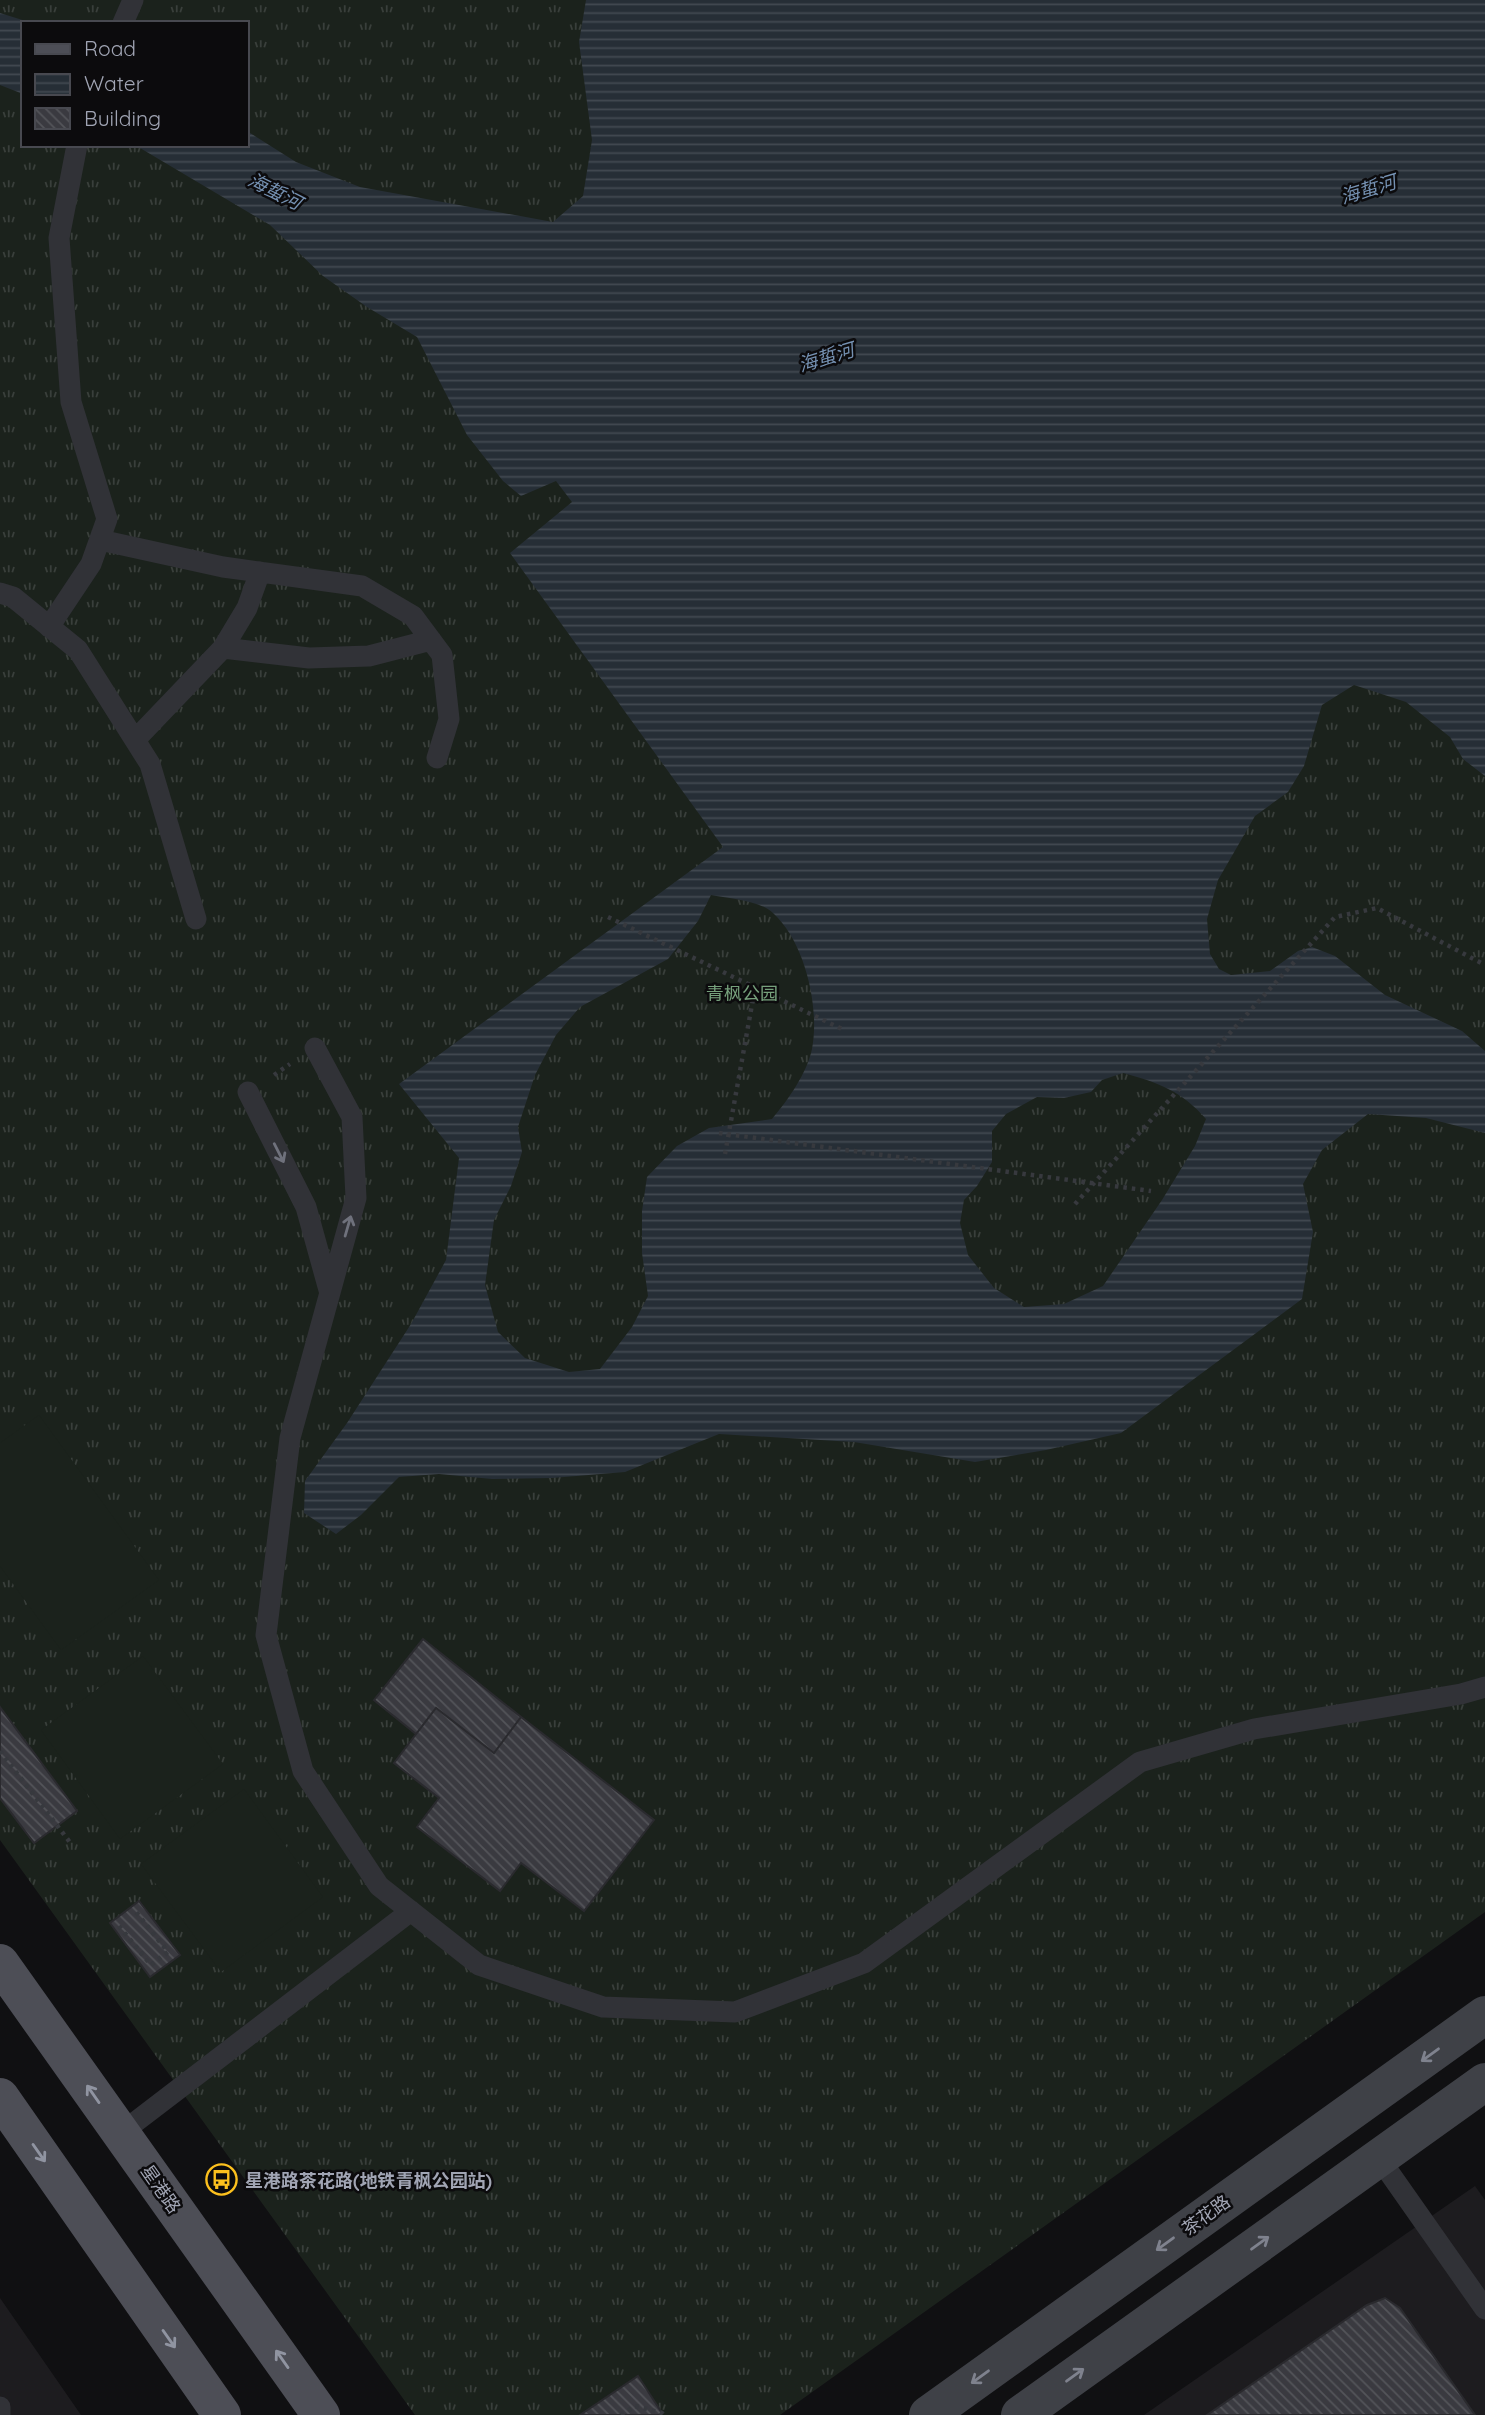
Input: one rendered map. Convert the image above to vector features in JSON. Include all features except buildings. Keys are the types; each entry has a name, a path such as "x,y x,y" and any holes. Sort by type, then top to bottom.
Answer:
{"main road":[{"name":"星港路","path":"0,1963 321,2415"},
{"name":"茶花路","path":"928,2415 1485,2015"},
{"path":"1020,2415 1485,2082"},
{"path":"0,2097 222,2415"}],"lane":[{"path":"124,21 133,0"},
{"path":"49,626 91,564 107,519 71,402 59,238 77,147"},
{"path":"100,540 223,567 362,586 413,616 442,655 449,719 437,758"},
{"path":"135,740 223,649 247,608 260,572"},
{"path":"0,593 13,597 78,650 150,764 195,919"},
{"path":"223,649 309,658 369,656 431,640"},
{"path":"314,1048 352,1117 356,1198 290,1438 266,1635 303,1771 379,1886 480,1965 603,2007 735,2012 864,1963 1140,1762 1254,1729 1461,1694 1485,1687"},
{"path":"248,1092 306,1207 329,1292"},
{"path":"121,2133 411,1911"},
{"path":"1379,2158 1485,2309"},
{"path":"0,2407 0,2414"}],"path":[{"path":"1075,1204 1335,917 1377,908 1485,965"},
{"path":"608,917 842,1029"},
{"path":"725,1154 755,988"},
{"path":"248,1092 314,1048"},
{"path":"719,1133 1152,1191"},
{"path":"0,1751 72,1846"},
{"path":"119,1926 151,1965 168,1952 136,1912"},
{"path":"621,2415 635,2406 664,2415"}],"shaded area":[{"path":"1475,2186 1485,2200 1485,2415 1144,2415"},
{"path":"0,2298 81,2415 0,2415"}],"green space":[{"name":"青枫公园","path":"0,0 1485,0 1485,1912 780,2415 415,2415 0,1840"},
{"path":"39,1415 159,1580 61,1650 0,1566 0,1443"},
{"path":"143,1656 223,1764 120,1839 41,1730"},
{"path":"244,1789 323,1897 221,1972 141,1864"}],"water":[{"name":"海蜇河","path":"586,0 1485,0 1485,776 1463,759 1450,737 1406,702 1354,685 1322,705 1304,766 1288,792 1255,816 1218,880 1207,919 1210,954 1219,969 1231,975 1270,971 1298,951 1312,947 1335,956 1385,995 1462,1031 1485,1051 1485,1133 1426,1118 1368,1114 1322,1150 1303,1184 1313,1232 1302,1299 1121,1433 975,1462 854,1442 719,1434 625,1472 552,1478 492,1479 439,1474 399,1477 361,1515 336,1534 304,1513 305,1481 347,1423 411,1324 446,1260 459,1158 399,1084 723,847 510,553 572,502 556,481 521,496 503,481 467,435 417,337 323,276 270,225 138,147 248,147 248,132 296,162 360,187 553,222 583,196 592,140 579,42","holes":["711,895 744,901 773,913 784,925 802,958 814,1014 812,1049 806,1067 772,1119 709,1128 677,1146 647,1177 642,1211 642,1253 648,1296 632,1327 600,1369 569,1372 525,1358 498,1332 485,1285 494,1220 511,1186 522,1152 518,1127 535,1075 556,1035 580,1007 668,959 698,921","1123,1073 1147,1080 1188,1101 1206,1119 1195,1146 1162,1200 1103,1286 1064,1304 1024,1307 994,1288 968,1255 960,1223 964,1200 977,1186 992,1162 992,1131 1006,1114 1037,1097 1064,1098 1091,1092 1102,1080"]},
{"path":"0,13 26,21 21,21 21,93 0,85"}],"place":[{"name":"星港路茶花路(地铁青枫公园站)","path":"222,2180"}]}
